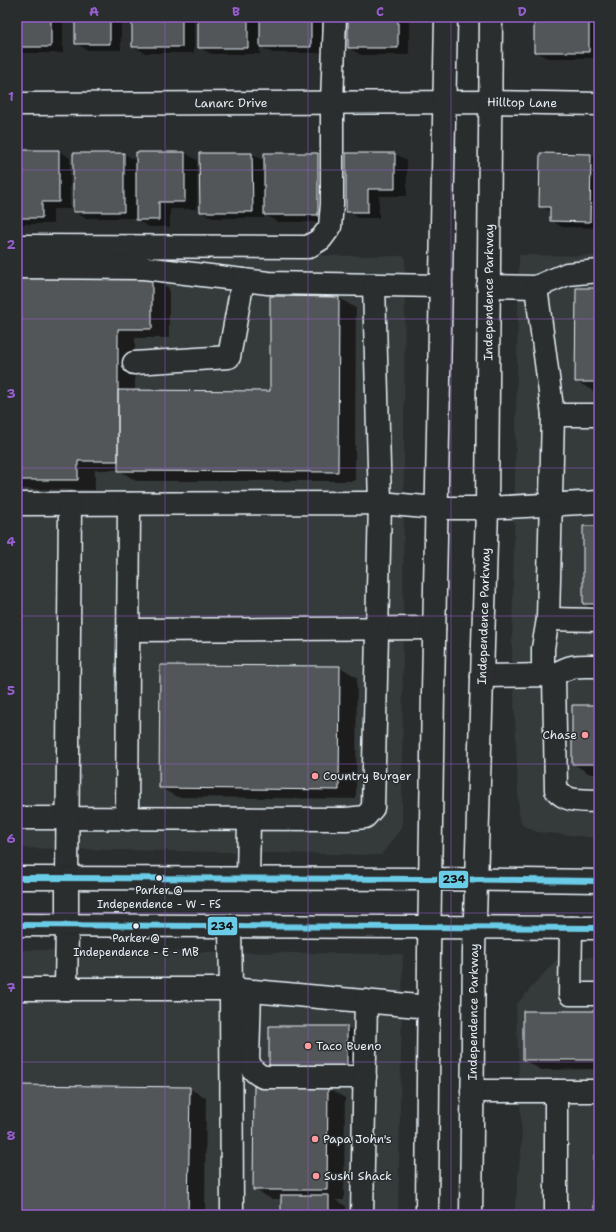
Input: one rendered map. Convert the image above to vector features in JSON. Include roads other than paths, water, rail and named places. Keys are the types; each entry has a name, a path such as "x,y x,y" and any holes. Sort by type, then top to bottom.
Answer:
{"main road":[{"path":"17,246 308,247 321,239 330,227 332,204 332,103 335,17"},
{"path":"427,1215 429,927 446,17"},
{"name":"Independence Parkway","path":"471,1215 475,928 487,508 489,102 491,17"},
{"name":"Hilltop Lane","path":"444,103 489,102 599,104"},
{"name":"Lanarc Drive","path":"17,104 444,103"},
{"path":"17,267 144,268 268,283 441,286"},
{"path":"488,286 536,287 567,274 599,271"},
{"path":"134,363 229,357 243,280"},
{"path":"17,818 346,819 365,817 373,808 380,503 374,285"},
{"path":"536,287 553,415 548,619 543,648 548,675 556,790 566,799 599,800"},
{"path":"553,415 599,415"},
{"path":"17,504 380,503 437,508 487,508 599,502"},
{"path":"66,989 70,504"},
{"path":"127,818 128,504"},
{"path":"548,619 599,620"},
{"path":"128,630 434,628"},
{"path":"482,676 548,675 567,667 599,666"},
{"path":"248,879 249,819"},
{"path":"17,878 599,881"},
{"path":"17,925 599,928"},
{"path":"230,926 241,990 248,1060 255,1073 263,1077 365,1077"},
{"path":"571,928 570,994 599,994"},
{"path":"17,989 241,990 429,1007"},
{"path":"232,1215 241,990"},
{"path":"362,1215 366,1001"},
{"path":"472,1091 599,1091"},
{"path":"556,1091 556,1215"}],"place":[{"name":"Chase","path":"585,735"},
{"name":"Country Burger","path":"315,776"},
{"name":"Parker @ Independence - W - FS","path":"159,878"},
{"name":"Parker @ Independence - E - MB","path":"136,926"},
{"name":"Taco Bueno","path":"308,1046"},
{"name":"Papa John's","path":"315,1139"},
{"name":"Sushi Shack","path":"316,1176"}]}
